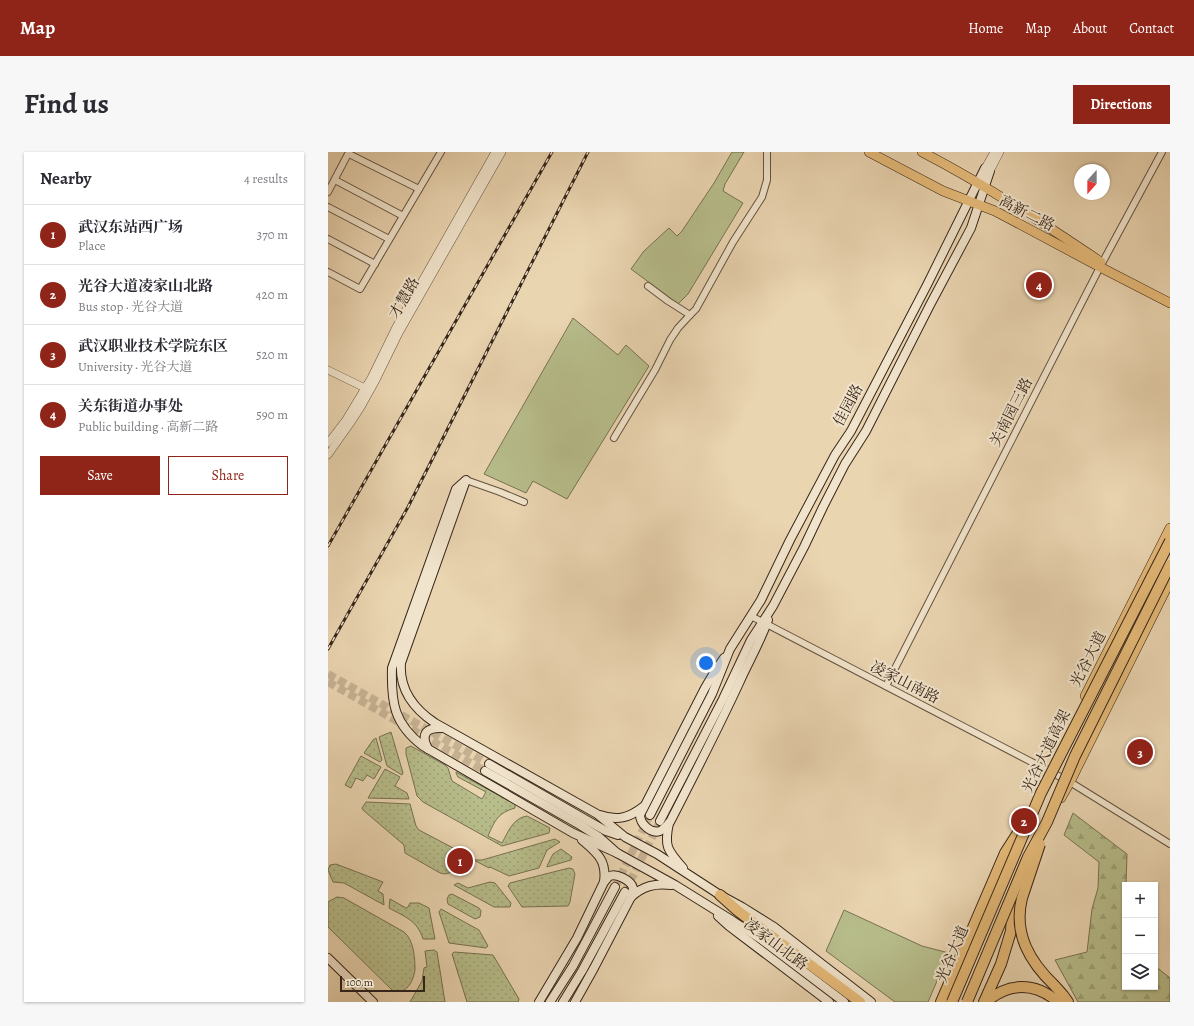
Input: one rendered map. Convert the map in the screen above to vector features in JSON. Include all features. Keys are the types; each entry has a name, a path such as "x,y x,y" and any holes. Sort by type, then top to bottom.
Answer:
{"highway":[{"name":"光谷大道高架","path":"952,1002 1042,793 1170,541"},
{"name":"光谷大道高架","path":"968,1002 1028,857 1047,822 1075,756 1170,565"},
{"path":"1047,822 1036,860 1019,907 1019,922 1021,938 1027,952 1039,970 1068,1002"},
{"path":"941,1002 1005,853 1021,828"},
{"path":"720,895 738,911 860,1002"},
{"path":"985,1002 1001,964 1011,931 1012,899"},
{"path":"985,1002 1009,989 1026,987 1043,991 1058,1002"}],"main road":[{"name":"高新二路","path":"869,152 943,191 1014,221 1101,265 1170,303"},
{"name":"高新二路","path":"922,152 953,168 1032,215 1101,265 1170,296"},
{"path":"981,186 988,170"},
{"name":"佳园路","path":"730,649 761,600 790,540 835,455 851,431 969,201 981,186"},
{"name":"佳园路","path":"765,623 845,464 866,431 971,228 979,205 981,186"},
{"path":"466,480 401,663 402,683 411,700 424,716 597,814 625,837"},
{"path":"466,480 456,489 392,668 392,698 399,719 416,741 428,750 573,833 617,852 675,885 762,940 844,1002"},
{"name":"光谷大道","path":"947,1002 1021,828 1170,528"},
{"path":"968,1002 1012,899 1047,826 1170,581"},
{"path":"660,821 751,640 765,623"},
{"path":"688,874 667,846 667,835 670,822 731,703 740,681 759,644 765,623"},
{"path":"670,822 661,831 652,830 645,827 640,820 640,816 705,688 730,649"},
{"path":"650,815 712,694 730,649"},
{"path":"428,750 425,743 425,734 429,729 444,728"},
{"path":"617,852 599,837 487,768 606,831 625,837 657,854 720,895 774,927 871,1002"},
{"path":"597,814 610,818 620,818 634,814 644,807"},
{"path":"573,833 594,850 601,859 605,874 604,882"},
{"path":"539,1002 577,938 604,882 608,877 612,876 626,880 633,887 563,1002"},
{"path":"575,1002 628,895 649,886 664,884 675,885"},
{"path":"550,1002 576,960 615,887"},
{"name":"凌家山北路","path":"708,906 729,926 829,1002"},
{"path":"328,958 373,1002"},
{"path":"328,964 367,1002"}],"street":[{"path":"328,272 360,288 441,152"},
{"name":"才慧路","path":"328,443 367,391 396,327 495,152"},
{"name":"才慧路","path":"328,454 350,424 399,333 502,152"},
{"path":"614,438 655,370 670,340 678,328 696,309 733,242 762,198 766,186 767,152"},
{"path":"988,170 994,152"},
{"path":"988,170 1000,152"},
{"name":"关南园三路","path":"886,686 1101,265 1162,152"},
{"path":"328,192 349,153 419,190"},
{"path":"335,180 403,216"},
{"path":"328,207 389,239"},
{"path":"328,239 375,264"},
{"path":"648,286 690,315"},
{"path":"328,370 367,391"},
{"path":"328,374 367,391"},
{"path":"466,480 494,489 524,502"},
{"name":"凌家山南路","path":"751,616 1070,782 1170,844"}],"green space":[{"path":"732,152 744,152 725,184 723,191 743,203 688,294 678,304 631,269 644,251 669,228 677,236 682,231 714,183"},
{"path":"573,318 618,355 626,345 649,366 567,499 533,481 526,493 484,474"},
{"path":"391,732 403,773 402,775 387,766 379,737"},
{"path":"376,738 382,760 380,762 364,753"},
{"path":"411,746 445,765 448,768 452,781 482,799 486,792 458,777 456,772 515,804 515,808 505,812 498,818 488,836 502,843 509,830 515,823 522,817 527,816 550,828 549,833 502,846 423,802 417,796 406,754 406,748"},
{"path":"361,756 381,767 374,779 367,775 363,781 356,778 351,788 345,785"},
{"path":"385,769 400,777 395,786 407,793 409,799 368,798"},
{"path":"366,802 410,804 416,826 419,830 476,860 482,860 555,839 560,842 547,850 539,868 509,876 470,858 460,875 453,872 445,874 440,873 405,853 404,845 363,810 362,808"},
{"path":"1073,813 1127,854 1126,882 1122,882 1122,990 1158,990 1158,968 1170,978 1170,1002 1078,1002 1055,960 1087,952 1092,909 1098,888 1099,862 1064,835"},
{"path":"561,849 572,857 571,860 547,867 553,854"},
{"path":"336,864 383,882 378,891 383,894 384,905 344,883 333,882 328,870 330,865"},
{"path":"569,868 573,869 575,874 568,906 522,907 508,886 510,883"},
{"path":"490,882 495,883 511,903 510,907 494,907 454,885 458,883 468,888"},
{"path":"452,894 479,908 481,911 480,917 475,919 448,904 447,899 449,895"},
{"path":"337,897 344,898 407,935 412,945 415,961 413,979 408,987 401,991 392,990 328,927 328,902"},
{"path":"390,899 406,908 410,903 419,903 429,908 435,939 423,939 414,923 389,908"},
{"path":"441,909 479,930 488,946 486,948 449,943 439,912"},
{"path":"844,910 922,946 949,953 928,1002 895,1002 826,951"},
{"path":"434,950 437,952 445,1002 410,1002 422,981 424,968 427,967 425,951"},
{"path":"454,952 493,955 519,999 518,1002 467,1002 452,954"}],"tunnel":[{"path":"328,674 489,764"},
{"path":"328,682 485,771"},
{"path":"615,887 650,815"},
{"path":"625,892 660,821"}],"railway":[{"path":"328,546 552,152"},
{"path":"328,649 408,507 588,152"}],"place":[{"name":"关东街道办事处","path":"1039,285"},
{"name":"武汉职业技术学院东区","path":"1140,752"},
{"name":"光谷大道凌家山北路","path":"1024,821"},
{"name":"武汉东站西广场","path":"460,861"}]}
